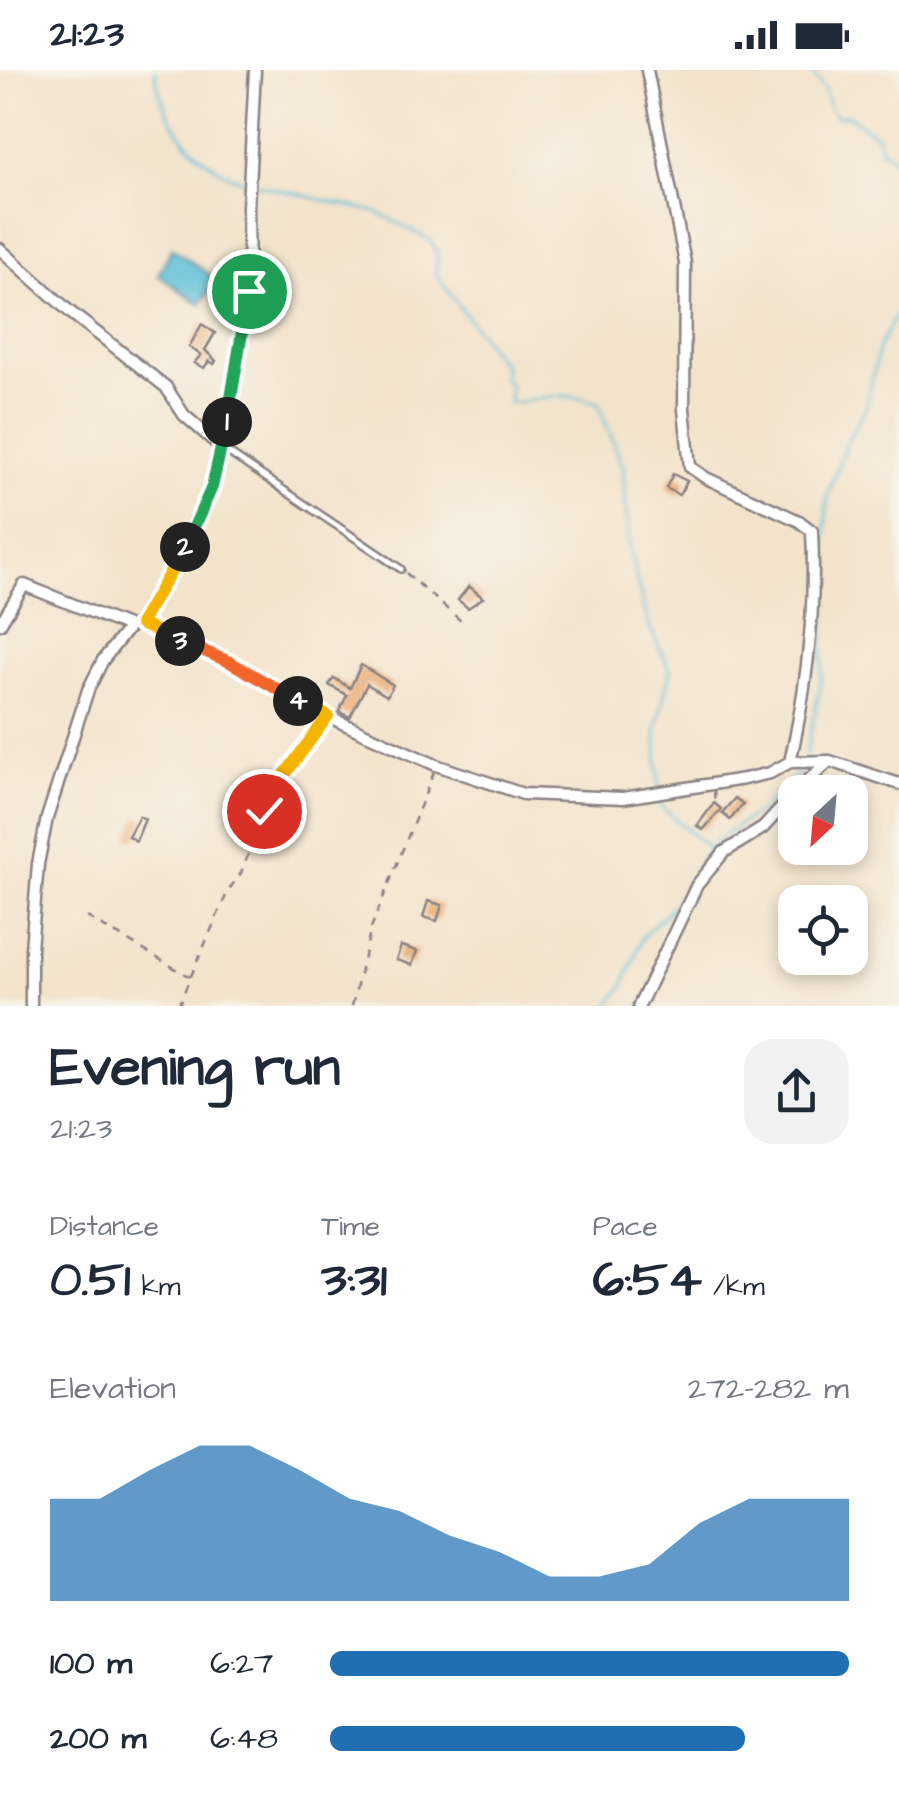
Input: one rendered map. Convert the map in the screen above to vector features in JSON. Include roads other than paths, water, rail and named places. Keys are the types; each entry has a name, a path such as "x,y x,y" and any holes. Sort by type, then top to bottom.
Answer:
{"street":[{"path":"31,1006 38,864 47,818 88,690 103,660 135,625 178,561 212,487 223,449 249,291 248,208 255,70"},
{"path":"647,70 686,263 684,410 690,467 799,520 812,531 814,564 803,706 790,762"},
{"path":"0,249 70,312 166,387 184,414 223,449"},
{"path":"0,624 24,585 230,662 328,716 436,765 522,794 623,798 744,780 790,762 830,760 899,784"},
{"path":"814,775 830,760"},
{"path":"638,1006 697,885 724,852 763,828 778,812"}],"lane":[{"path":"223,449 401,569"}],"water":[{"path":"172,248 218,281 200,304 158,275"}],"waterway":[{"path":"155,70 165,107 184,139 212,164 246,182"},
{"path":"810,70 824,89 830,109 836,116 848,115 877,136 881,149 895,159 899,175"},
{"path":"254,184 376,212 430,240 437,253 437,276 505,368 503,377 510,386 509,403 561,396 598,403 623,467 629,546 638,587 650,628 670,670 656,732 659,787"},
{"path":"806,756 822,676 827,498 846,443 866,407 879,347 899,309"},
{"path":"608,1006 623,987 642,937 676,903 703,855 716,841 763,809 803,770 804,764"},
{"path":"660,794 662,807 709,849"}]}
